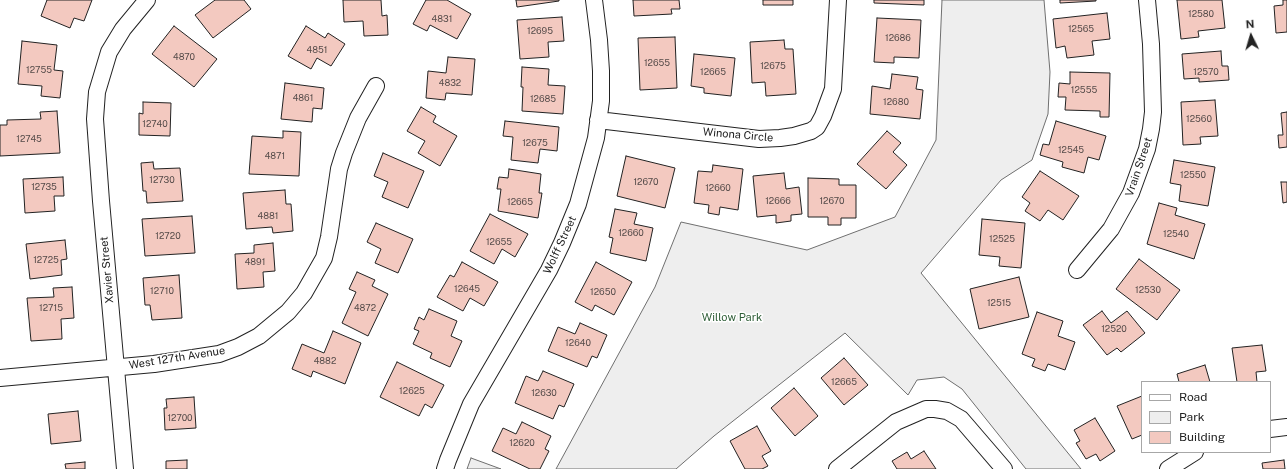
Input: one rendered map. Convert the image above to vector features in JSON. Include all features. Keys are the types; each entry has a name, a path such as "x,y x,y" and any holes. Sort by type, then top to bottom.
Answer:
{"street":[{"name":"Xavier Street","path":"125,469 101,201 96,119 97,92 102,71 109,52 124,29 147,0"},
{"name":"Wolff Street","path":"445,469 471,404 549,270 578,204 596,138 601,101 599,40 594,0"},
{"name":"Winona Circle","path":"598,120 759,138 780,138 811,131 817,127 823,116 833,89 838,0"},
{"name":"Vrain Street","path":"1077,270 1111,229 1131,193 1147,149 1151,129 1152,112 1151,44 1147,0"},
{"name":"West 127th Avenue","path":"0,378 154,364 219,354 238,347 259,336 288,312 304,293 324,258 329,237 339,169 358,118 376,86"},
{"path":"837,469 896,422 926,409 935,402 961,419 1004,469"},
{"path":"1271,429 1287,427"},
{"path":"1168,469 1193,453"}],"green space":[{"name":"Willow Park","path":"942,0 1044,0 1050,72 1048,114 1032,160 1001,180 921,273 1081,469 1026,469 962,389 944,377 917,380 908,395 845,333 714,436 676,469 556,469 655,287 681,222 807,250 895,217 936,140"},
{"path":"471,458 501,469 467,469"}],"building":[{"path":"47,0 92,0 84,21 74,18 70,28 41,16"},
{"path":"215,0 244,0 251,9 213,38 195,15"},
{"path":"343,0 381,0 382,16 387,15 388,35 364,36 363,21 344,22"},
{"path":"426,0 447,0 471,14 457,39 430,25 427,31 413,24"},
{"path":"516,0 559,0 559,1 517,7"},
{"path":"633,0 679,0 680,9 671,9 672,14 634,16"},
{"path":"763,0 793,0 793,5 763,5"},
{"path":"874,0 924,0 924,5 874,3"},
{"path":"1060,0 1096,0 1096,1 1060,3"},
{"path":"1177,0 1222,0 1225,28 1198,31 1199,37 1181,39"},
{"path":"1283,0 1287,0 1287,32 1276,33 1274,6 1283,5"},
{"path":"1107,13 1110,39 1092,41 1094,55 1067,58 1065,46 1056,48 1053,19"},
{"path":"562,17 564,41 548,42 549,57 520,59 517,20"},
{"path":"877,18 921,20 919,58 894,57 894,63 874,62"},
{"path":"174,26 217,59 194,87 152,54"},
{"path":"306,26 325,38 328,33 345,44 331,66 317,58 311,69 288,56"},
{"path":"675,37 677,88 640,90 638,38"},
{"path":"784,40 785,49 793,49 796,94 766,96 765,82 752,83 750,42"},
{"path":"22,41 57,45 54,70 63,71 60,98 41,96 42,86 18,84"},
{"path":"1221,51 1222,66 1228,66 1229,80 1199,82 1199,78 1184,79 1182,54"},
{"path":"694,54 735,58 731,96 704,93 704,88 691,86"},
{"path":"448,57 475,59 472,95 446,93 445,100 426,98 428,71 446,73"},
{"path":"522,67 549,69 548,85 565,86 563,114 522,111"},
{"path":"1070,72 1110,73 1109,117 1100,117 1100,111 1065,110 1066,97 1058,97 1059,83 1070,84"},
{"path":"892,74 918,77 916,89 923,90 920,119 870,114 872,86 890,89"},
{"path":"285,83 324,88 322,109 313,108 312,122 281,119"},
{"path":"1215,100 1218,136 1200,137 1201,144 1183,145 1181,102"},
{"path":"143,102 171,103 170,136 139,135 139,113 143,114"},
{"path":"421,107 436,116 433,122 457,136 440,166 418,153 425,141 407,131"},
{"path":"57,111 60,153 0,156 0,125 7,125 7,120 41,119 40,112"},
{"path":"1287,112 1287,147 1279,148 1278,135 1283,135 1281,113"},
{"path":"505,121 559,127 557,151 540,149 538,163 511,160 513,137 503,136"},
{"path":"1056,121 1106,136 1099,160 1088,157 1084,173 1062,167 1063,162 1040,155 1043,144 1049,145"},
{"path":"283,131 301,132 299,176 249,174 252,136 283,138"},
{"path":"887,131 901,143 893,152 907,165 886,189 857,164"},
{"path":"383,153 424,171 408,208 382,197 388,182 374,176"},
{"path":"626,156 675,168 665,208 617,196"},
{"path":"1174,160 1215,167 1208,206 1179,201 1181,185 1170,183"},
{"path":"153,162 154,169 180,168 183,201 147,203 146,191 143,191 141,163"},
{"path":"713,165 743,169 738,210 720,207 719,215 708,213 709,205 694,203 698,171 712,172"},
{"path":"509,169 541,174 539,193 542,193 538,218 498,211 501,189 497,189 499,177 508,178"},
{"path":"1040,171 1079,196 1063,220 1048,210 1040,221 1025,211 1030,203 1022,197"},
{"path":"784,173 786,189 799,187 802,214 791,215 791,221 776,223 776,215 757,217 753,176"},
{"path":"63,177 64,196 54,196 55,211 25,213 23,179"},
{"path":"808,178 839,179 839,185 856,185 856,218 841,218 841,225 828,225 828,217 808,217"},
{"path":"1281,182 1287,182 1287,202 1283,203"},
{"path":"285,190 286,204 291,204 293,231 273,233 272,227 246,229 243,193"},
{"path":"1159,203 1177,208 1175,215 1205,224 1194,259 1147,244"},
{"path":"615,209 637,213 634,224 653,228 646,261 610,253 613,238 609,237"},
{"path":"490,214 528,234 515,257 502,249 494,264 470,251"},
{"path":"192,216 195,253 145,256 142,219"},
{"path":"982,219 1025,223 1021,268 999,266 1000,257 979,255"},
{"path":"376,223 413,239 398,273 375,263 381,249 367,242"},
{"path":"65,240 67,259 61,260 62,275 30,279 26,244"},
{"path":"273,243 275,271 263,272 264,287 237,289 235,254 254,253 254,245"},
{"path":"1139,259 1180,290 1157,320 1116,289"},
{"path":"462,262 498,282 484,306 470,298 463,311 437,297 450,275 454,277"},
{"path":"596,262 632,282 614,315 595,305 592,311 575,302"},
{"path":"357,272 375,280 372,286 388,294 368,336 342,323 356,292 349,289"},
{"path":"179,275 182,318 152,320 150,305 145,305 143,278"},
{"path":"1019,277 1029,317 979,329 970,289"},
{"path":"72,287 74,318 61,319 62,339 31,341 27,298 54,297 53,288"},
{"path":"429,309 457,321 451,336 462,341 450,367 430,358 432,353 413,344 419,331 414,329 419,317 424,320"},
{"path":"1102,311 1111,323 1127,311 1145,333 1121,352 1117,348 1107,355 1083,325"},
{"path":"1037,312 1063,321 1058,336 1075,342 1065,370 1048,364 1045,371 1032,366 1035,359 1022,354"},
{"path":"580,323 607,335 597,358 592,356 587,367 548,351 558,327 575,334"},
{"path":"333,331 361,343 345,384 313,371 311,377 292,369 302,344 324,353"},
{"path":"1262,345 1266,371 1256,372 1257,381 1237,381 1232,348"},
{"path":"844,358 868,385 844,405 821,378"},
{"path":"397,362 444,385 432,408 425,404 419,416 380,397"},
{"path":"1205,365 1210,381 1179,381 1177,374"},
{"path":"543,371 574,384 564,407 559,405 553,419 515,403 526,376 538,381"},
{"path":"794,388 818,416 795,436 771,408"},
{"path":"1141,396 1141,435 1132,439 1117,406"},
{"path":"194,397 196,428 165,430 164,408 167,408 166,399"},
{"path":"78,411 81,441 51,444 48,414"},
{"path":"1095,418 1115,451 1100,461 1096,454 1086,459 1076,443 1080,441 1074,430"},
{"path":"522,422 551,436 545,449 549,451 540,469 530,469 492,451 503,428 516,434"},
{"path":"757,426 771,451 762,456 768,466 762,469 745,469 730,441"},
{"path":"924,451 936,469 897,469 892,461 907,452 911,459"},
{"path":"187,460 187,469 166,469 166,461"},
{"path":"1284,460 1285,469 1263,469 1262,463"},
{"path":"85,462 85,469 66,469 65,464"}]}
